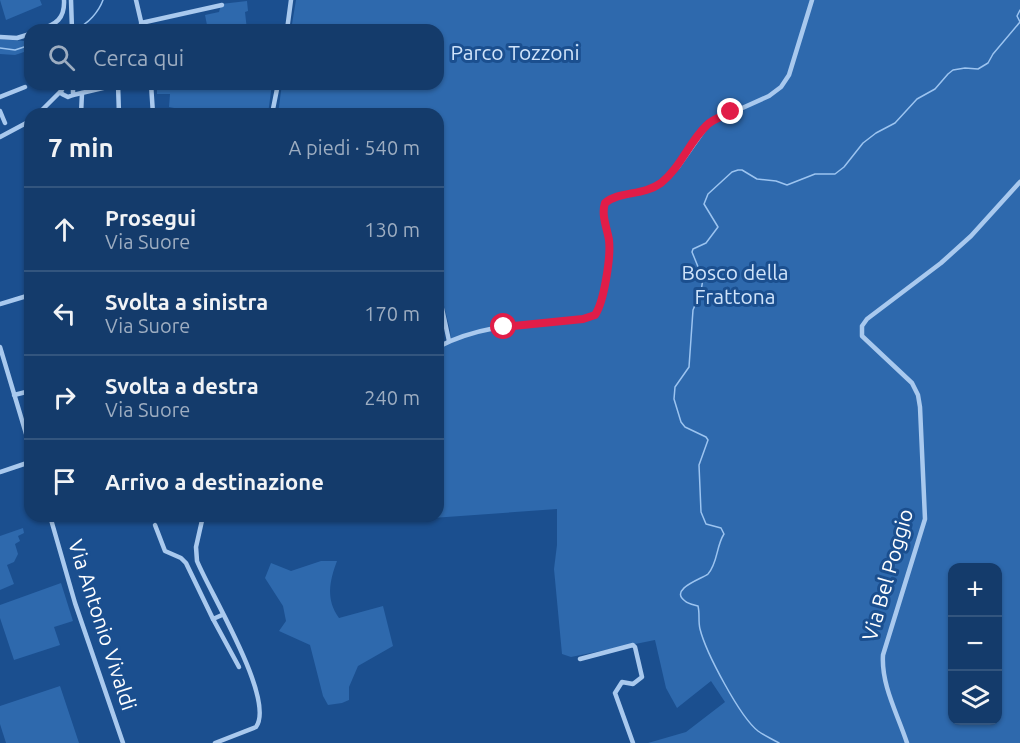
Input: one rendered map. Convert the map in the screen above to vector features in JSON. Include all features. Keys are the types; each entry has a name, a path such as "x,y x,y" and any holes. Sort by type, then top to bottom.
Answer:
{"street":[{"path":"54,24 59,22 62,15 64,0"},
{"path":"71,0 72,24"},
{"path":"136,0 141,23 222,5"},
{"path":"288,24 291,0"},
{"path":"444,344 482,330 583,319 595,315 600,305 609,250 603,210 605,203 611,198 646,191 654,187 678,166 709,123 779,90 789,75 812,0"},
{"path":"0,37 17,38 24,36"},
{"path":"0,97 24,87"},
{"path":"44,108 64,90"},
{"path":"51,101 66,90"},
{"path":"72,90 81,96"},
{"path":"81,96 100,90"},
{"path":"119,90 119,108"},
{"path":"151,90 153,108"},
{"path":"273,108 277,90"},
{"path":"81,96 81,108"},
{"path":"0,111 5,123"},
{"path":"0,137 24,124"},
{"name":"Via Bel Poggio","path":"907,743 885,682 882,667 883,655 925,519 920,407 918,395 912,383 862,336 861,326 941,263 971,236 1020,182"},
{"path":"0,304 24,298"},
{"path":"444,318 449,341"},
{"path":"0,347 24,428"},
{"path":"14,395 24,392"},
{"path":"0,472 24,464"},
{"name":"Via Antonio Vivaldi","path":"52,522 75,603 123,743"},
{"path":"202,522 195,554 201,572 254,678 261,706 260,722 256,727 215,743"},
{"path":"155,525 165,551 181,558 186,563 239,667"},
{"path":"213,619 222,615"},
{"path":"580,659 633,645 635,647 642,677 633,684 622,682 615,693 633,743"}],"green space":[{"path":"0,0 40,0 42,5 6,20"},
{"name":"Bosco della Frattona","path":"296,0 1020,0 1020,743 648,743 686,732 725,702 711,681 677,708 666,688 655,640 571,657 562,654 554,569 557,509 444,517 444,345 451,341 444,306 444,108 279,108 281,90 444,90 444,24 292,24"},
{"path":"247,1 246,24 207,24 205,15 219,12 221,4"},
{"path":"0,39 24,41 24,52 15,55 0,54"},
{"path":"157,90 271,90 269,108 174,108 169,107 170,94 157,94"},
{"path":"23,528 24,533 18,536 20,541 15,544 18,554 14,562 7,565 14,584 0,590 0,536"},
{"path":"321,561 337,561 330,591 332,604 339,618 383,606 393,646 358,666 349,687 349,700 328,705 323,696 310,645 279,631 286,621 283,606 265,578 271,563 291,571"},
{"path":"61,583 73,621 54,627 60,645 14,660 0,618 0,605"},
{"path":"60,686 79,743 6,743 0,724 0,706"}],"waterway":[{"path":"85,24 99,9 103,0"},
{"path":"779,743 758,731 742,713 724,684 703,640 699,626 698,606 686,602 681,597 684,588 711,570 724,534 721,528 706,524 701,512 699,465 708,440 685,427 681,422 674,399 675,387 689,367 693,310 703,279 692,252 693,249 706,243 718,227 704,204 708,194 732,172 738,170 757,179 787,185 815,174 835,174 844,167 863,143 895,123 917,99 935,89 953,70 978,69 988,63 1020,22 1017,16 1020,10"},
{"path":"0,48 15,50 24,47"}],"route":[{"path":"504,327 583,319 595,315 600,305 608,262 609,244 603,210 605,203 614,198 646,191 661,183 678,166 706,126 731,112"}],"park label":[{"name":"Parco Tozzoni","path":"515,53"}]}
